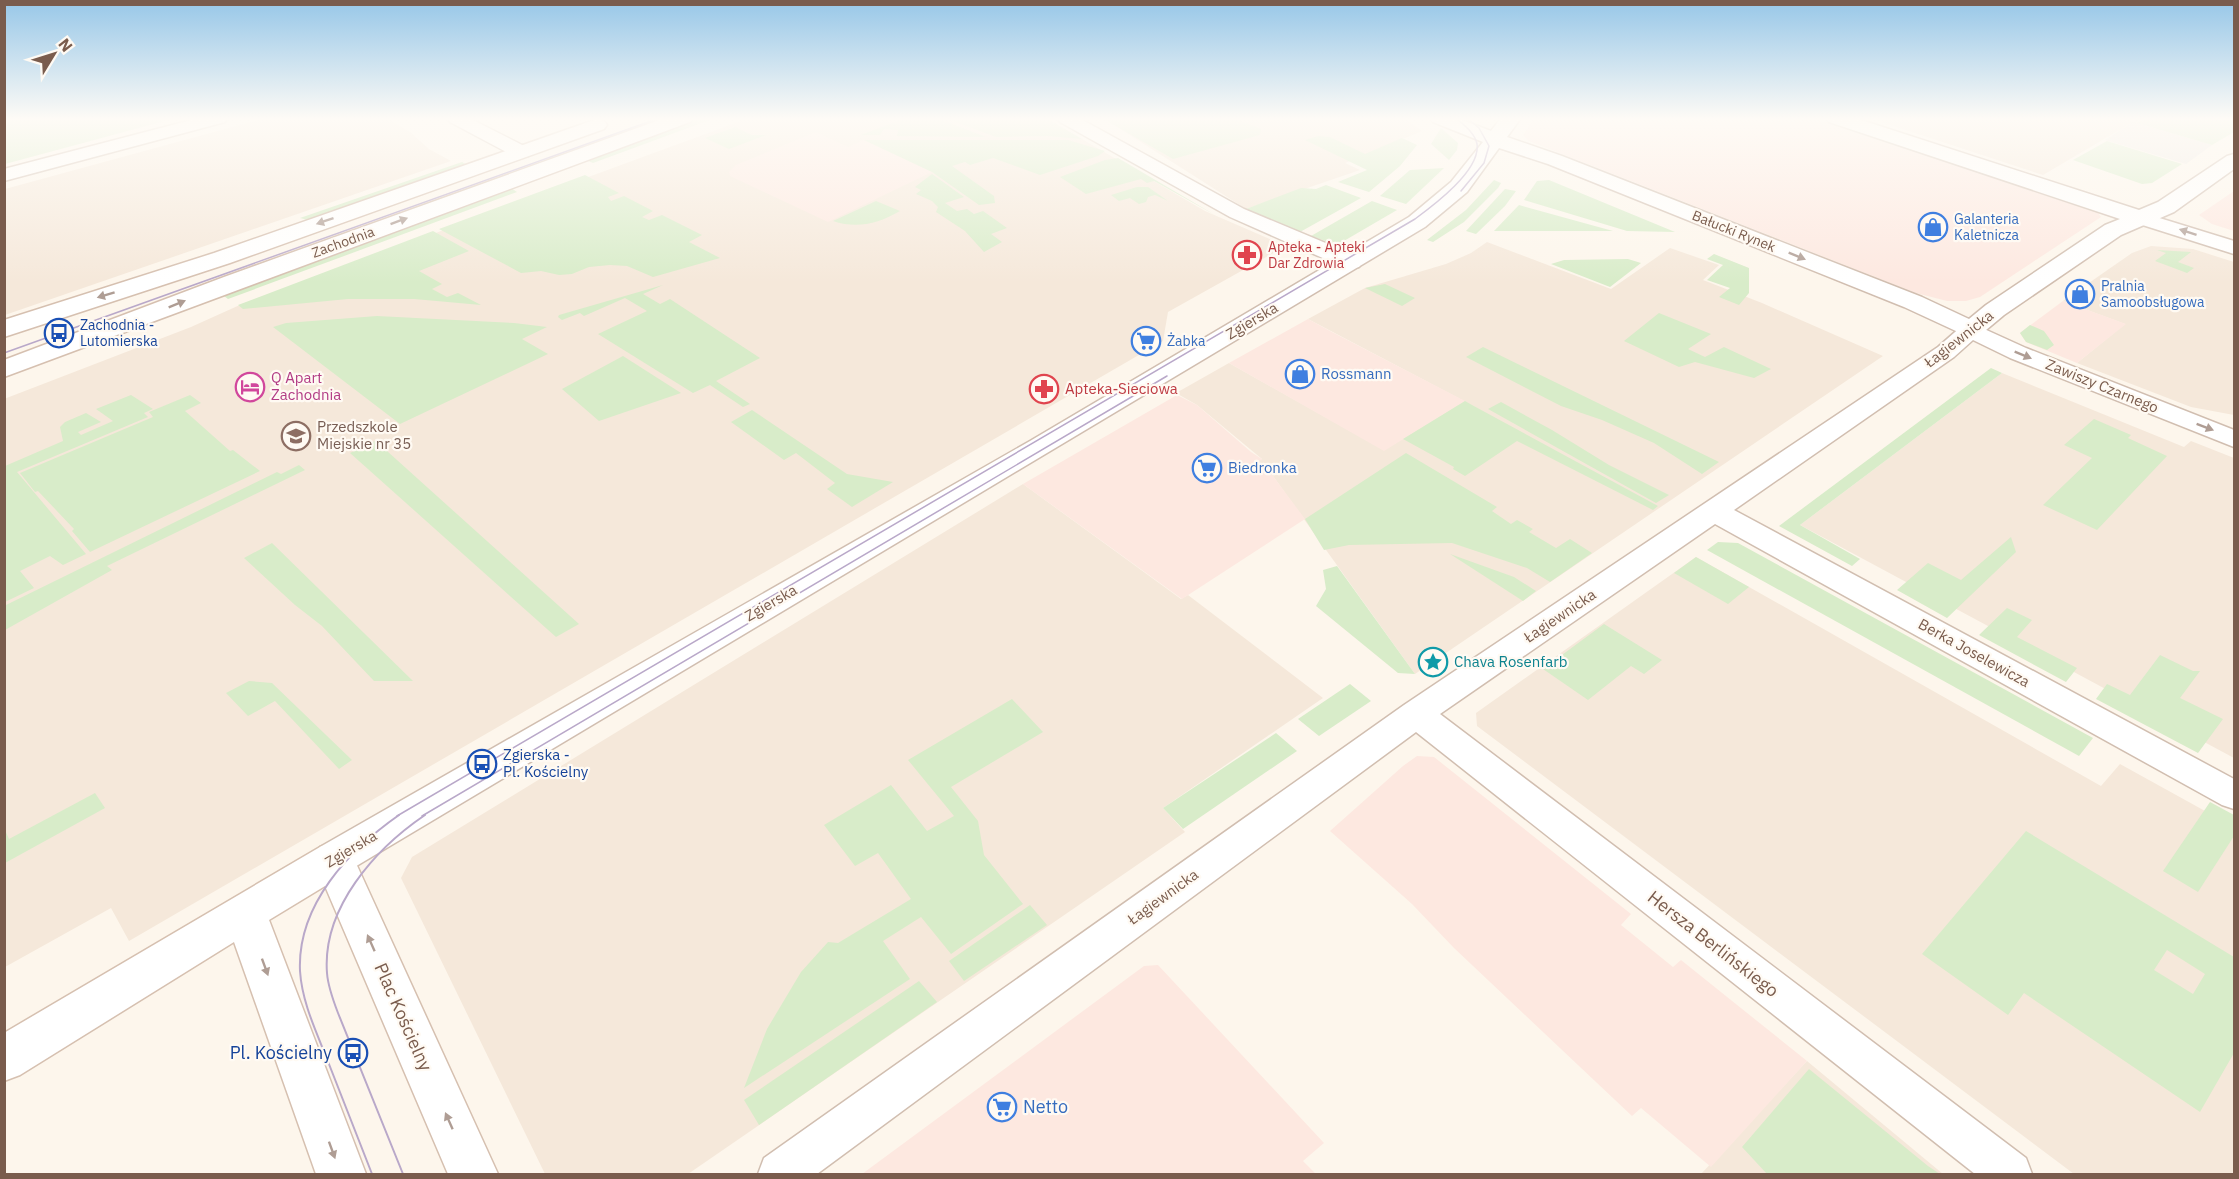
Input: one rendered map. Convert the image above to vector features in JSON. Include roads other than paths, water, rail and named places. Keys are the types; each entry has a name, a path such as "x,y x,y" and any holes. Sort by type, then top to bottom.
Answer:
{"street":[{"name":"Zachodnia","path":"4,329 211,261 461,173"},
{"name":"Zachodnia","path":"4,369 243,278 532,173"},
{"path":"1165,173 1237,213 1351,262"},
{"name":"Zgierska","path":"4,1059 334,859 1351,262 1438,207 1469,173"},
{"name":"Bałucki Rynek","path":"1589,173 1913,302 1971,330"},
{"path":"2003,173 2235,248"},
{"name":"Łagiewnicka","path":"780,1174 1416,714 1946,352 1995,310 2113,230 2166,207 2216,173"},
{"name":"Zawiszy Czarnego","path":"1971,330 2018,353 2235,439"},
{"name":"Berka Joselewicza","path":"1713,511 2235,795"},
{"name":"Hersza Berlińskiego","path":"1416,714 2010,1174"},
{"name":"Plac Kościelny","path":"334,859 473,1174"},
{"path":"245,912 341,1174"}],"tram line":[{"path":"4,353 506,173"},
{"path":"397,816 1415,219 1455,186 1466,173"},
{"path":"1461,191 1476,173"},
{"path":"422,816 1167,376"},
{"path":"372,1174 307,1005 301,983 301,947 307,924 330,881 362,845 399,815"},
{"path":"403,1174 333,998 328,983 328,949 333,926 355,882 388,845 425,815"}],"place":[{"name":"Galanteria Kaletnicza","path":"1933,227"},
{"name":"Apteka - Apteki Dar Zdrowia","path":"1247,255"},
{"name":"Pralnia Samoobsługowa","path":"2080,294"},
{"name":"Zachodnia - Lutomierska","path":"59,333"},
{"name":"Żabka","path":"1146,341"},
{"name":"Rossmann","path":"1300,374"},
{"name":"Q Apart Zachodnia","path":"250,387"},
{"name":"Apteka-Sieciowa","path":"1044,389"},
{"name":"Przedszkole Miejskie nr 35","path":"296,436"},
{"name":"Biedronka","path":"1207,468"},
{"name":"Chava Rosenfarb","path":"1433,662"},
{"name":"Zgierska - Pl. Kościelny","path":"482,764"},
{"name":"Pl. Kościelny","path":"353,1053"},
{"name":"Netto","path":"1002,1107"}]}
